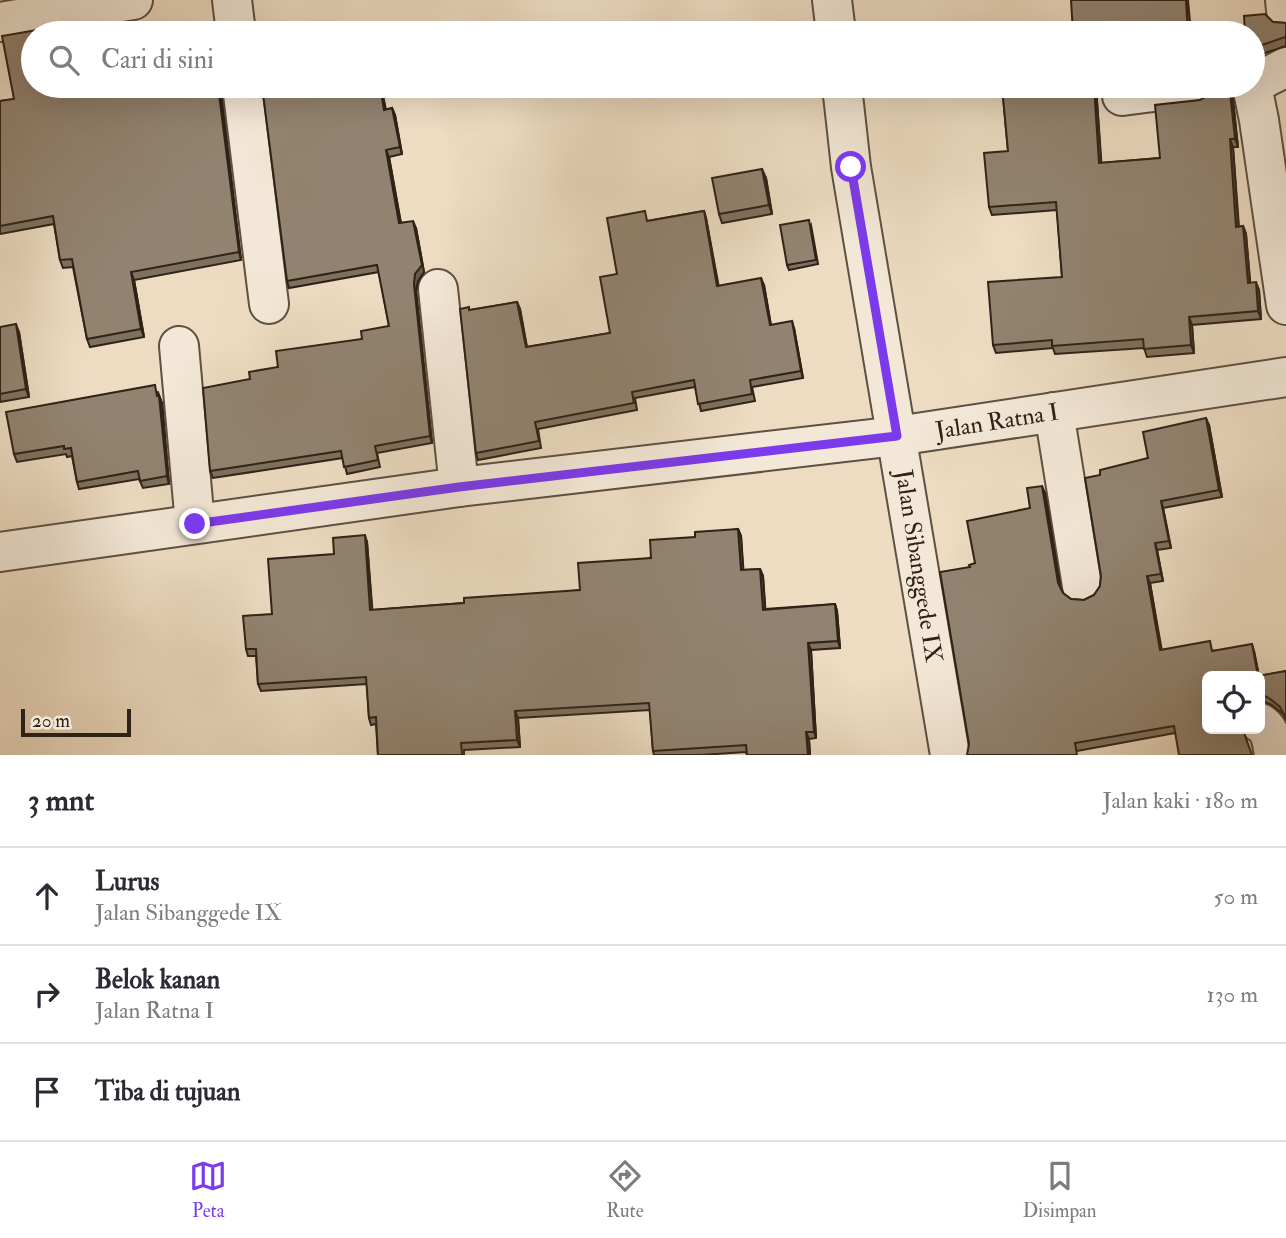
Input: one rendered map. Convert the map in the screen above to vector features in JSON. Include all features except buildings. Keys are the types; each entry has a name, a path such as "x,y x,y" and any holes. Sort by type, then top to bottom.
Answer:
{"street":[{"path":"0,22 133,0"},
{"path":"232,0 235,21"},
{"path":"832,0 835,21"},
{"path":"1285,0 1286,10"},
{"path":"1265,78 1286,66"},
{"path":"243,98 269,304"},
{"name":"Jalan Sibanggede IX","path":"843,98 851,167 950,755"},
{"path":"1254,98 1286,305"},
{"path":"438,289 459,487"},
{"path":"179,346 195,524"},
{"name":"Jalan Ratna I","path":"0,552 459,487 897,436 1286,377"},
{"path":"1054,412 1082,586"},
{"path":"1265,726 1274,755"}],"route":[{"path":"195,524 459,487 897,436 851,167"}]}
